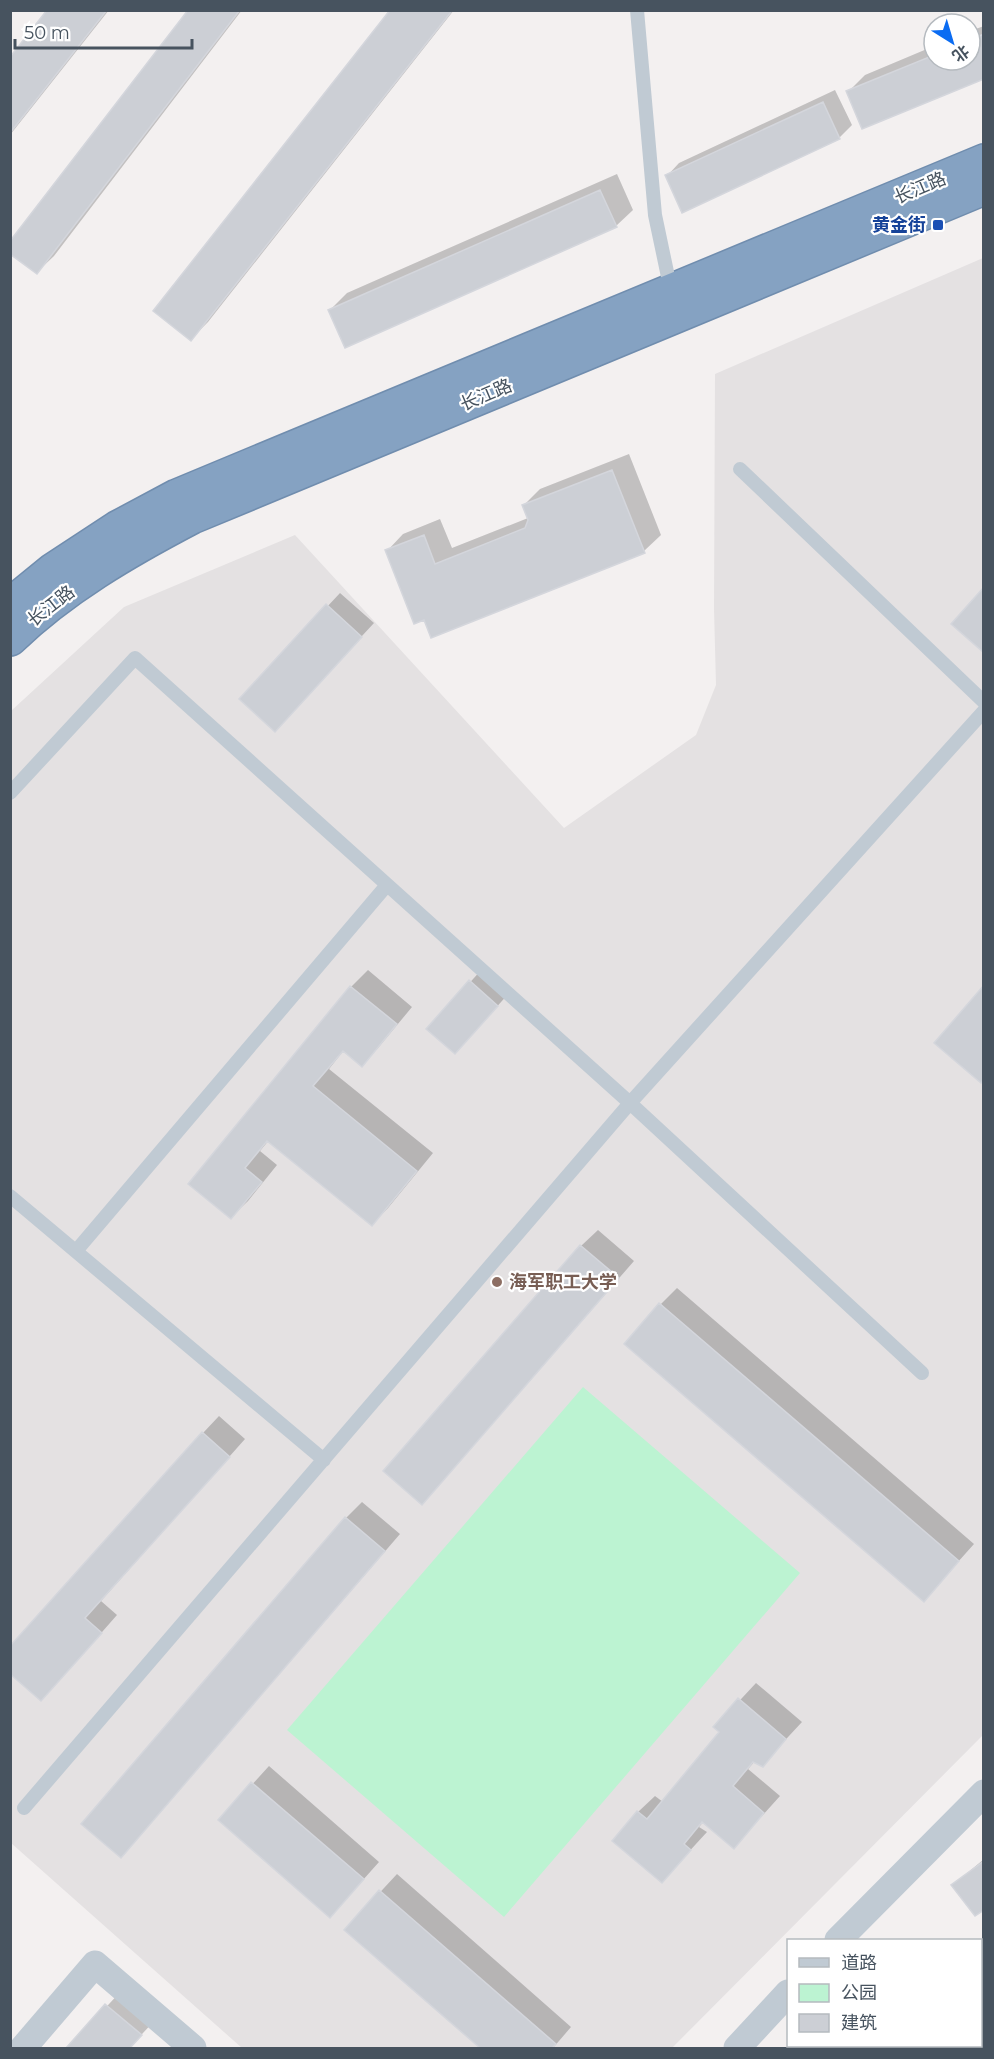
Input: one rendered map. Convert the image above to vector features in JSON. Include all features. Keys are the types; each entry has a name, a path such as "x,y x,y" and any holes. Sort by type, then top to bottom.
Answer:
{"highway":[{"name":"长江路","path":"10,605 53,570 117,528 177,496 984,161"},
{"name":"长江路","path":"10,639 66,592 120,556 192,517 984,188"}],"street":[{"path":"840,1939 984,1793"},
{"path":"23,2049 95,1964 193,2049"},
{"path":"737,2049 787,1995"}],"lane":[{"path":"637,10 655,215 671,291"},
{"path":"740,469 984,702"},
{"path":"10,793 135,658 630,1103 922,1373"},
{"path":"24,1808 630,1103 984,711"},
{"path":"76,1251 387,885"},
{"path":"10,1196 324,1460"}],"shaded area":[{"name":"海军职工大学","path":"983,258 983,1735 672,2048 242,2048 11,1843 11,711 124,607 295,535 564,828 696,735 716,685 715,374"}],"green space":[{"path":"583,1387 800,1573 504,1917 287,1730"}],"building":[{"path":"47,10 107,10 10,133 10,57"},
{"path":"188,10 240,10 37,274 10,254 10,241"},
{"path":"390,10 449,10 451,12 191,341 153,311"},
{"path":"984,34 984,79 862,129 846,91 922,60 922,72 982,72 982,35"},
{"path":"823,102 840,139 682,213 665,175"},
{"path":"600,190 617,227 345,348 328,310"},
{"path":"612,470 645,553 431,638 424,620 414,624 385,550 424,535 435,564 525,528 528,520 522,505"},
{"path":"984,587 984,650 982,651 951,624"},
{"path":"326,604 362,637 275,732 239,699"},
{"path":"469,980 498,1006 455,1054 426,1029"},
{"path":"984,985 984,1080 981,1083 934,1043"},
{"path":"350,986 397,1024 362,1067 343,1051 313,1086 417,1171 372,1226 267,1141 245,1168 262,1182 231,1219 188,1184"},
{"path":"580,1245 619,1278 422,1505 383,1471"},
{"path":"659,1303 959,1561 924,1602 624,1344"},
{"path":"202,1432 230,1457 85,1618 102,1633 41,1701 10,1674 10,1646"},
{"path":"345,1517 385,1551 121,1858 81,1824"},
{"path":"738,1698 786,1739 763,1767 753,1762 733,1786 764,1813 734,1849 702,1822 684,1844 691,1850 662,1883 612,1841 637,1811 647,1819 719,1732 713,1727"},
{"path":"251,1782 364,1879 330,1918 218,1820"},
{"path":"984,1861 984,1910 975,1916 951,1885"},
{"path":"379,1890 556,2044 552,2048 480,2048 344,1930"},
{"path":"105,2004 142,2035 130,2048 66,2048"}],"place":[{"name":"黄金街","path":"938,225"},
{"name":"海军职工大学","path":"497,1282"}]}
